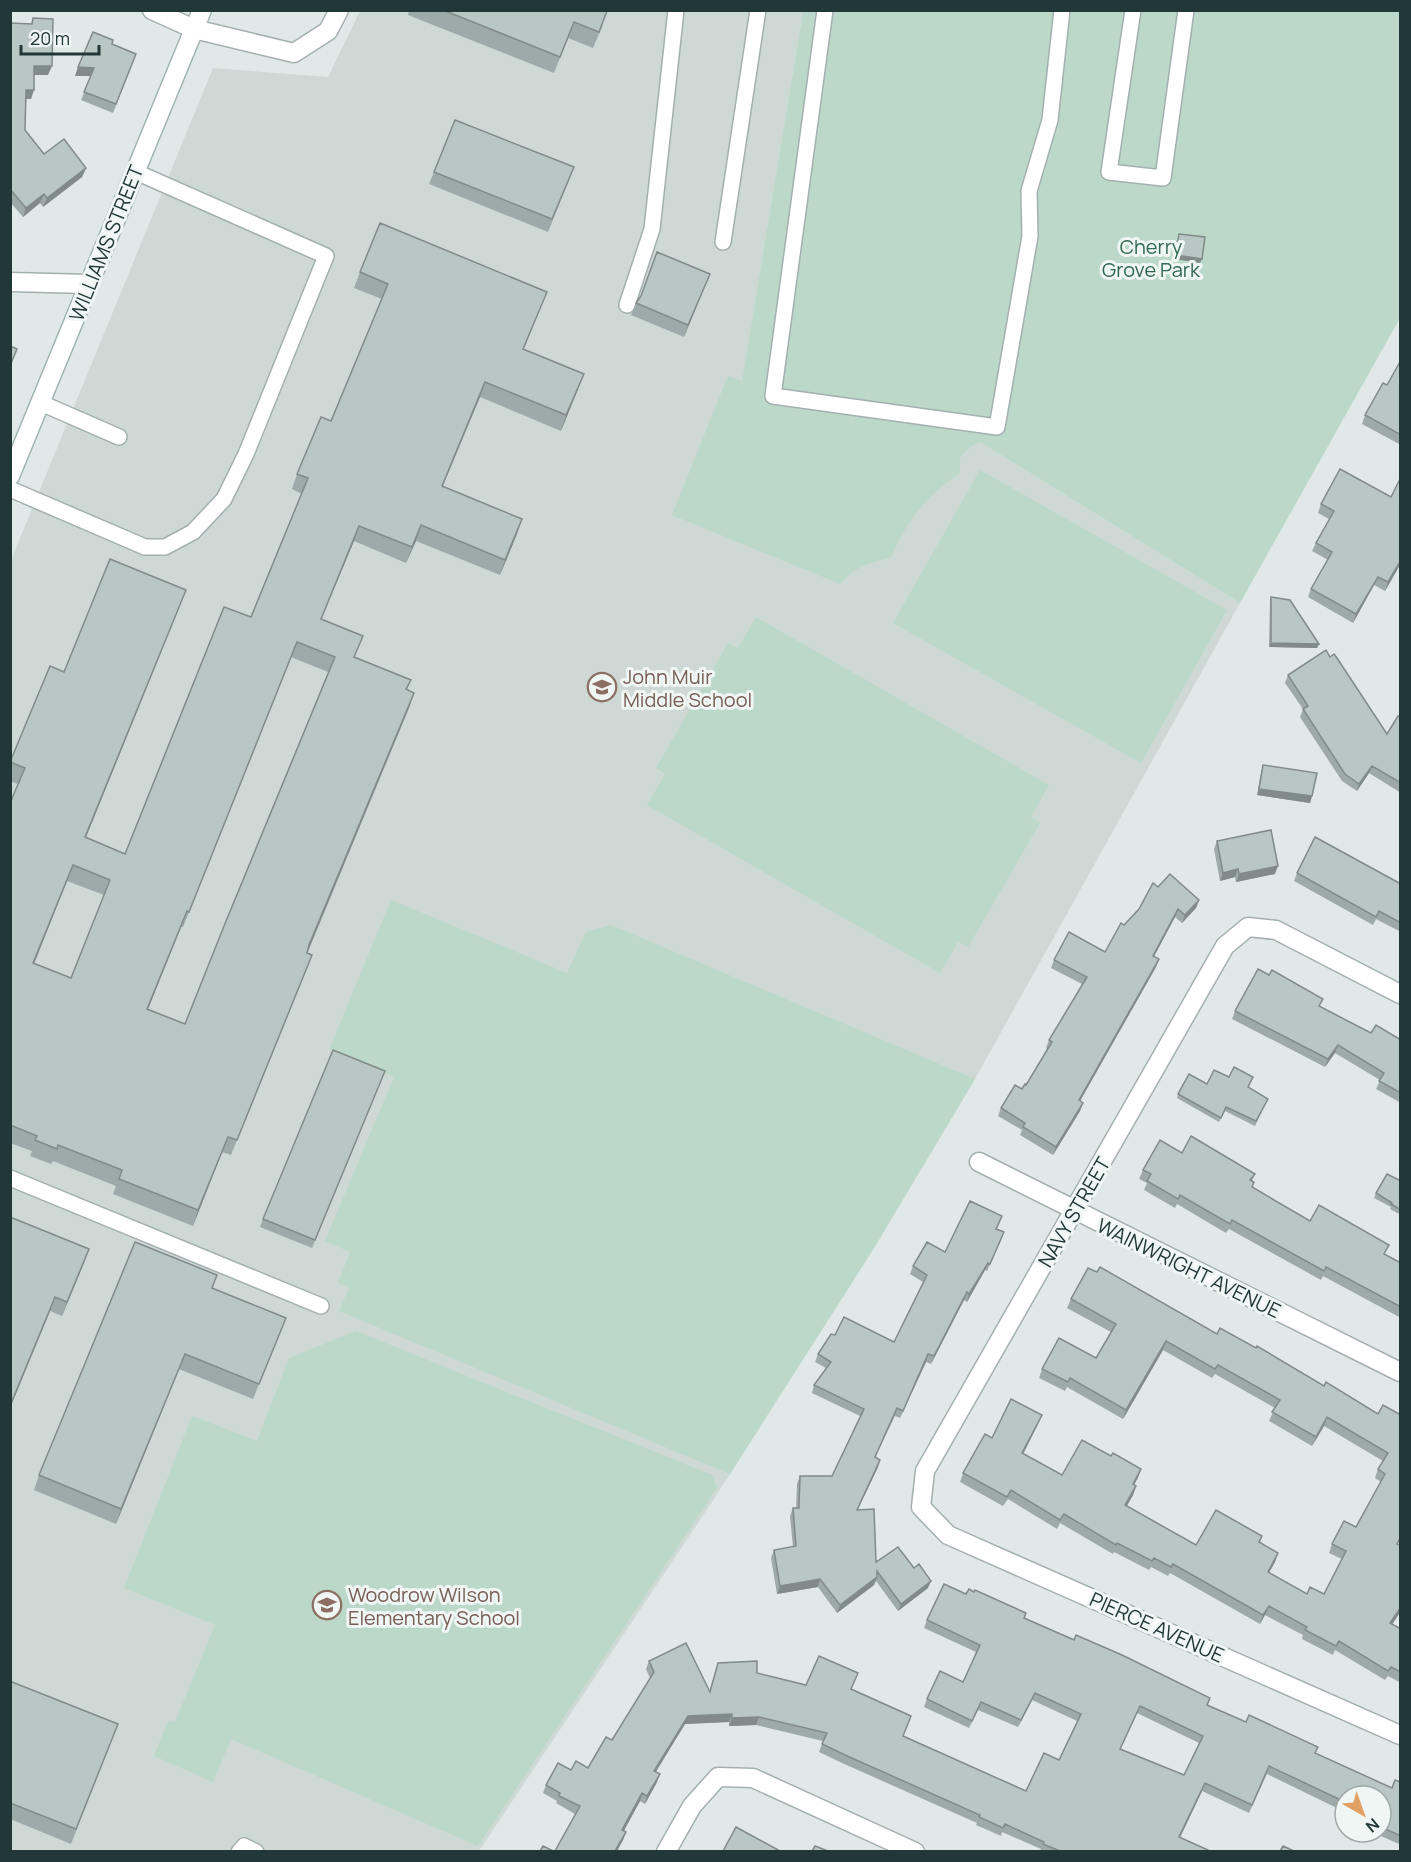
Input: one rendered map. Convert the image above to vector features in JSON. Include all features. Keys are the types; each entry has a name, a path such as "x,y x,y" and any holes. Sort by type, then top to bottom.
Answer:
{"street":[{"path":"152,10 194,29 294,53 328,31 339,10"},
{"name":"WILLIAMS STREET","path":"10,476 202,10"},
{"path":"10,282 89,284"},
{"name":"NAVY STREET","path":"921,1507 925,1471 1226,946 1248,927 1276,930 1401,994"},
{"name":"WAINWRIGHT AVENUE","path":"979,1162 1401,1372"},
{"name":"PIERCE AVENUE","path":"921,1507 948,1535 1401,1735"},
{"path":"666,1851 692,1806 718,1777 753,1778 915,1851"}],"lane":[{"path":"627,305 652,229 676,10"},
{"path":"723,242 758,10"},
{"path":"825,10 773,396 997,427 1030,236 1029,191 1050,120 1062,10"},
{"path":"1133,10 1109,172 1163,178 1186,10"},
{"path":"10,489 145,547 165,547 193,532 224,499 326,256 136,172"},
{"path":"41,403 119,437"},
{"path":"10,1178 321,1306"},
{"path":"239,1851 244,1846 256,1851"}],"shaded area":[{"name":"John Muir Middle School","path":"360,11 803,11 742,382 946,421 1240,603 975,1079 874,1248 712,1502 479,1851 11,1852 11,560 213,68 328,77"}],"green space":[{"name":"Cherry Grove Park","path":"1395,10 1400,12 1400,318 1240,603 980,442 971,446 960,457 960,473 937,490 919,510 903,532 891,558 863,566 851,573 840,584 672,515 728,376 742,381 803,11"},
{"path":"980,470 1227,610 1141,763 893,623"},
{"path":"756,617 1049,785 1031,817 1040,823 968,947 958,942 940,973 647,805 665,774 656,768 728,643 738,648"},
{"path":"391,900 567,973 586,932 611,925 975,1079 874,1248 730,1474 339,1311 349,1288 338,1283 350,1252 325,1241 394,1077 329,1050"},
{"path":"356,1331 712,1475 717,1488 478,1846 231,1739 213,1782 154,1756 168,1721 175,1722 215,1625 124,1588 192,1416 257,1441 289,1358"}],"building":[{"path":"443,10 607,11 599,32 574,22 560,57"},
{"path":"33,18 53,19 52,66 34,66 34,90 26,90 25,130 44,154 64,139 86,168 47,198 44,194 26,208 10,189 10,23 32,24"},
{"path":"93,32 113,40 112,44 136,54 116,104 84,92 94,68 78,67"},
{"path":"455,120 574,167 552,219 434,172"},
{"path":"380,223 547,292 523,349 584,374 566,415 485,382 442,486 522,519 505,560 421,525 412,547 359,526 321,619 363,636 354,657 411,680 406,689 414,693 309,945 307,953 312,955 237,1140 228,1137 198,1210 119,1179 122,1170 58,1145 57,1149 35,1140 37,1136 10,1125 10,803 25,768 10,762 50,666 64,672 110,559 186,590 85,837 125,854 224,607 251,617 308,478 297,474 321,417 331,421 388,284 360,272","holes":["297,642 335,657 185,1024 147,1009 187,911 189,912","73,865 110,880 71,978 33,963"]},
{"path":"1179,234 1205,237 1202,259 1175,255"},
{"path":"657,252 710,274 688,325 636,303 641,296"},
{"path":"10,346 17,349 10,366"},
{"path":"1401,360 1401,435 1365,415 1383,383 1387,385"},
{"path":"1340,469 1391,497 1401,477 1401,560 1388,582 1378,577 1356,614 1311,589 1332,552 1316,543 1334,511 1321,504"},
{"path":"1271,597 1290,600 1319,644 1271,643"},
{"path":"1326,650 1330,657 1334,654 1337,658 1387,734 1398,716 1401,717 1401,783 1372,766 1359,784 1345,774 1303,709 1308,706 1288,675"},
{"path":"1263,765 1317,773 1312,796 1259,789"},
{"path":"1271,830 1278,866 1239,874 1238,869 1223,873 1217,841"},
{"path":"1315,837 1401,884 1401,923 1379,911 1376,917 1297,873"},
{"path":"1170,874 1199,900 1185,915 1178,909 1153,956 1159,959 1079,1100 1083,1103 1056,1147 1023,1127 1025,1123 1001,1108 1015,1085 1022,1089 1026,1085 1052,1042 1049,1040 1087,977 1054,960 1069,932 1105,952 1121,923 1124,925 1139,909 1153,883 1158,887"},
{"path":"1258,969 1269,975 1272,970 1323,999 1319,1006 1371,1033 1376,1025 1401,1040 1401,1093 1379,1081 1384,1073 1338,1045 1328,1059 1235,1011"},
{"path":"333,1050 385,1071 315,1240 263,1219"},
{"path":"1234,1067 1253,1077 1248,1087 1268,1099 1256,1121 1226,1107 1221,1118 1178,1094 1189,1074 1207,1084 1214,1070 1229,1077"},
{"path":"1191,1136 1255,1174 1250,1180 1254,1182 1252,1187 1310,1221 1319,1205 1389,1245 1384,1254 1401,1263 1401,1307 1326,1267 1324,1271 1232,1220 1230,1224 1180,1195 1178,1199 1147,1181 1151,1174 1143,1170 1160,1140 1182,1153"},
{"path":"1387,1174 1401,1181 1401,1210 1376,1193"},
{"path":"970,1201 1002,1216 996,1229 1004,1232 990,1264 988,1263 969,1294 967,1292 934,1356 928,1354 903,1411 897,1408 875,1457 880,1460 857,1510 874,1509 876,1562 898,1547 914,1568 919,1564 931,1581 901,1604 877,1571 877,1577 840,1605 820,1579 780,1586 774,1550 796,1546 793,1508 799,1508 800,1476 832,1476 864,1409 814,1385 831,1362 818,1354 831,1334 835,1335 844,1317 894,1342 927,1275 913,1266 927,1242 945,1252"},
{"path":"10,1217 89,1249 67,1302 55,1297 10,1406"},
{"path":"135,1242 217,1275 212,1288 286,1318 259,1384 185,1354 121,1509 39,1475"},
{"path":"1100,1267 1217,1334 1220,1328 1256,1348 1257,1346 1324,1386 1326,1382 1378,1414 1383,1405 1401,1415 1401,1536 1397,1544 1401,1546 1401,1607 1390,1623 1401,1629 1401,1672 1391,1667 1388,1671 1339,1641 1336,1646 1305,1630 1307,1627 1269,1606 1263,1615 1173,1564 1171,1567 1154,1558 1152,1561 1117,1543 1116,1545 1064,1514 1060,1520 1011,1490 1007,1497 963,1473 985,1434 992,1438 1011,1399 1042,1415 1022,1453 1062,1475 1082,1440 1111,1456 1113,1453 1141,1469 1133,1484 1136,1486 1125,1505 1196,1545 1216,1510 1262,1536 1259,1542 1278,1553 1268,1572 1307,1594 1310,1587 1324,1594 1346,1551 1332,1544 1344,1521 1356,1527 1385,1474 1378,1469 1388,1453 1327,1417 1316,1437 1272,1412 1280,1400 1218,1365 1215,1369 1166,1341 1126,1410 1070,1378 1068,1382 1042,1369 1059,1338 1096,1358 1116,1324 1071,1299 1088,1268 1097,1272"},
{"path":"944,1584 966,1594 969,1589 974,1592 975,1590 1026,1613 1024,1618 1074,1640 1076,1635 1122,1655 1210,1698 1207,1705 1246,1722 1249,1715 1318,1747 1315,1753 1383,1784 1333,1784 1333,1796 1269,1766 1252,1805 1205,1783 1179,1837 1210,1851 1060,1851 1005,1824 1003,1828 979,1817 980,1815 822,1744 827,1733 759,1717 732,1718 732,1714 688,1716 654,1771 660,1774 647,1796 642,1793 622,1830 626,1832 615,1851 555,1851 580,1806 559,1796 560,1793 546,1785 558,1763 571,1770 576,1761 588,1768 606,1737 612,1740 654,1672 649,1661 686,1643 710,1692 718,1663 757,1661 757,1673 806,1685 819,1656 858,1673 851,1689 911,1716 903,1736 1026,1791 1044,1753 1059,1760 1081,1714 1035,1693 1021,1720 981,1702 972,1721 927,1699 940,1671 963,1682 980,1645 927,1620","holes":["1140,1706 1203,1736 1184,1775 1120,1749"]},
{"path":"12,1682 118,1724 76,1829 10,1803 10,1686"},
{"path":"1395,1780 1401,1782 1401,1836 1393,1832"},
{"path":"736,1827 780,1851 723,1851"},
{"path":"543,1846 553,1851 540,1851"},
{"path":"815,1846 828,1851 812,1851"},
{"path":"1283,1846 1294,1851 1280,1851"}],"place":[{"name":"John Muir Middle School","path":"602,687"},
{"name":"Woodrow Wilson Elementary School","path":"327,1605"}]}
